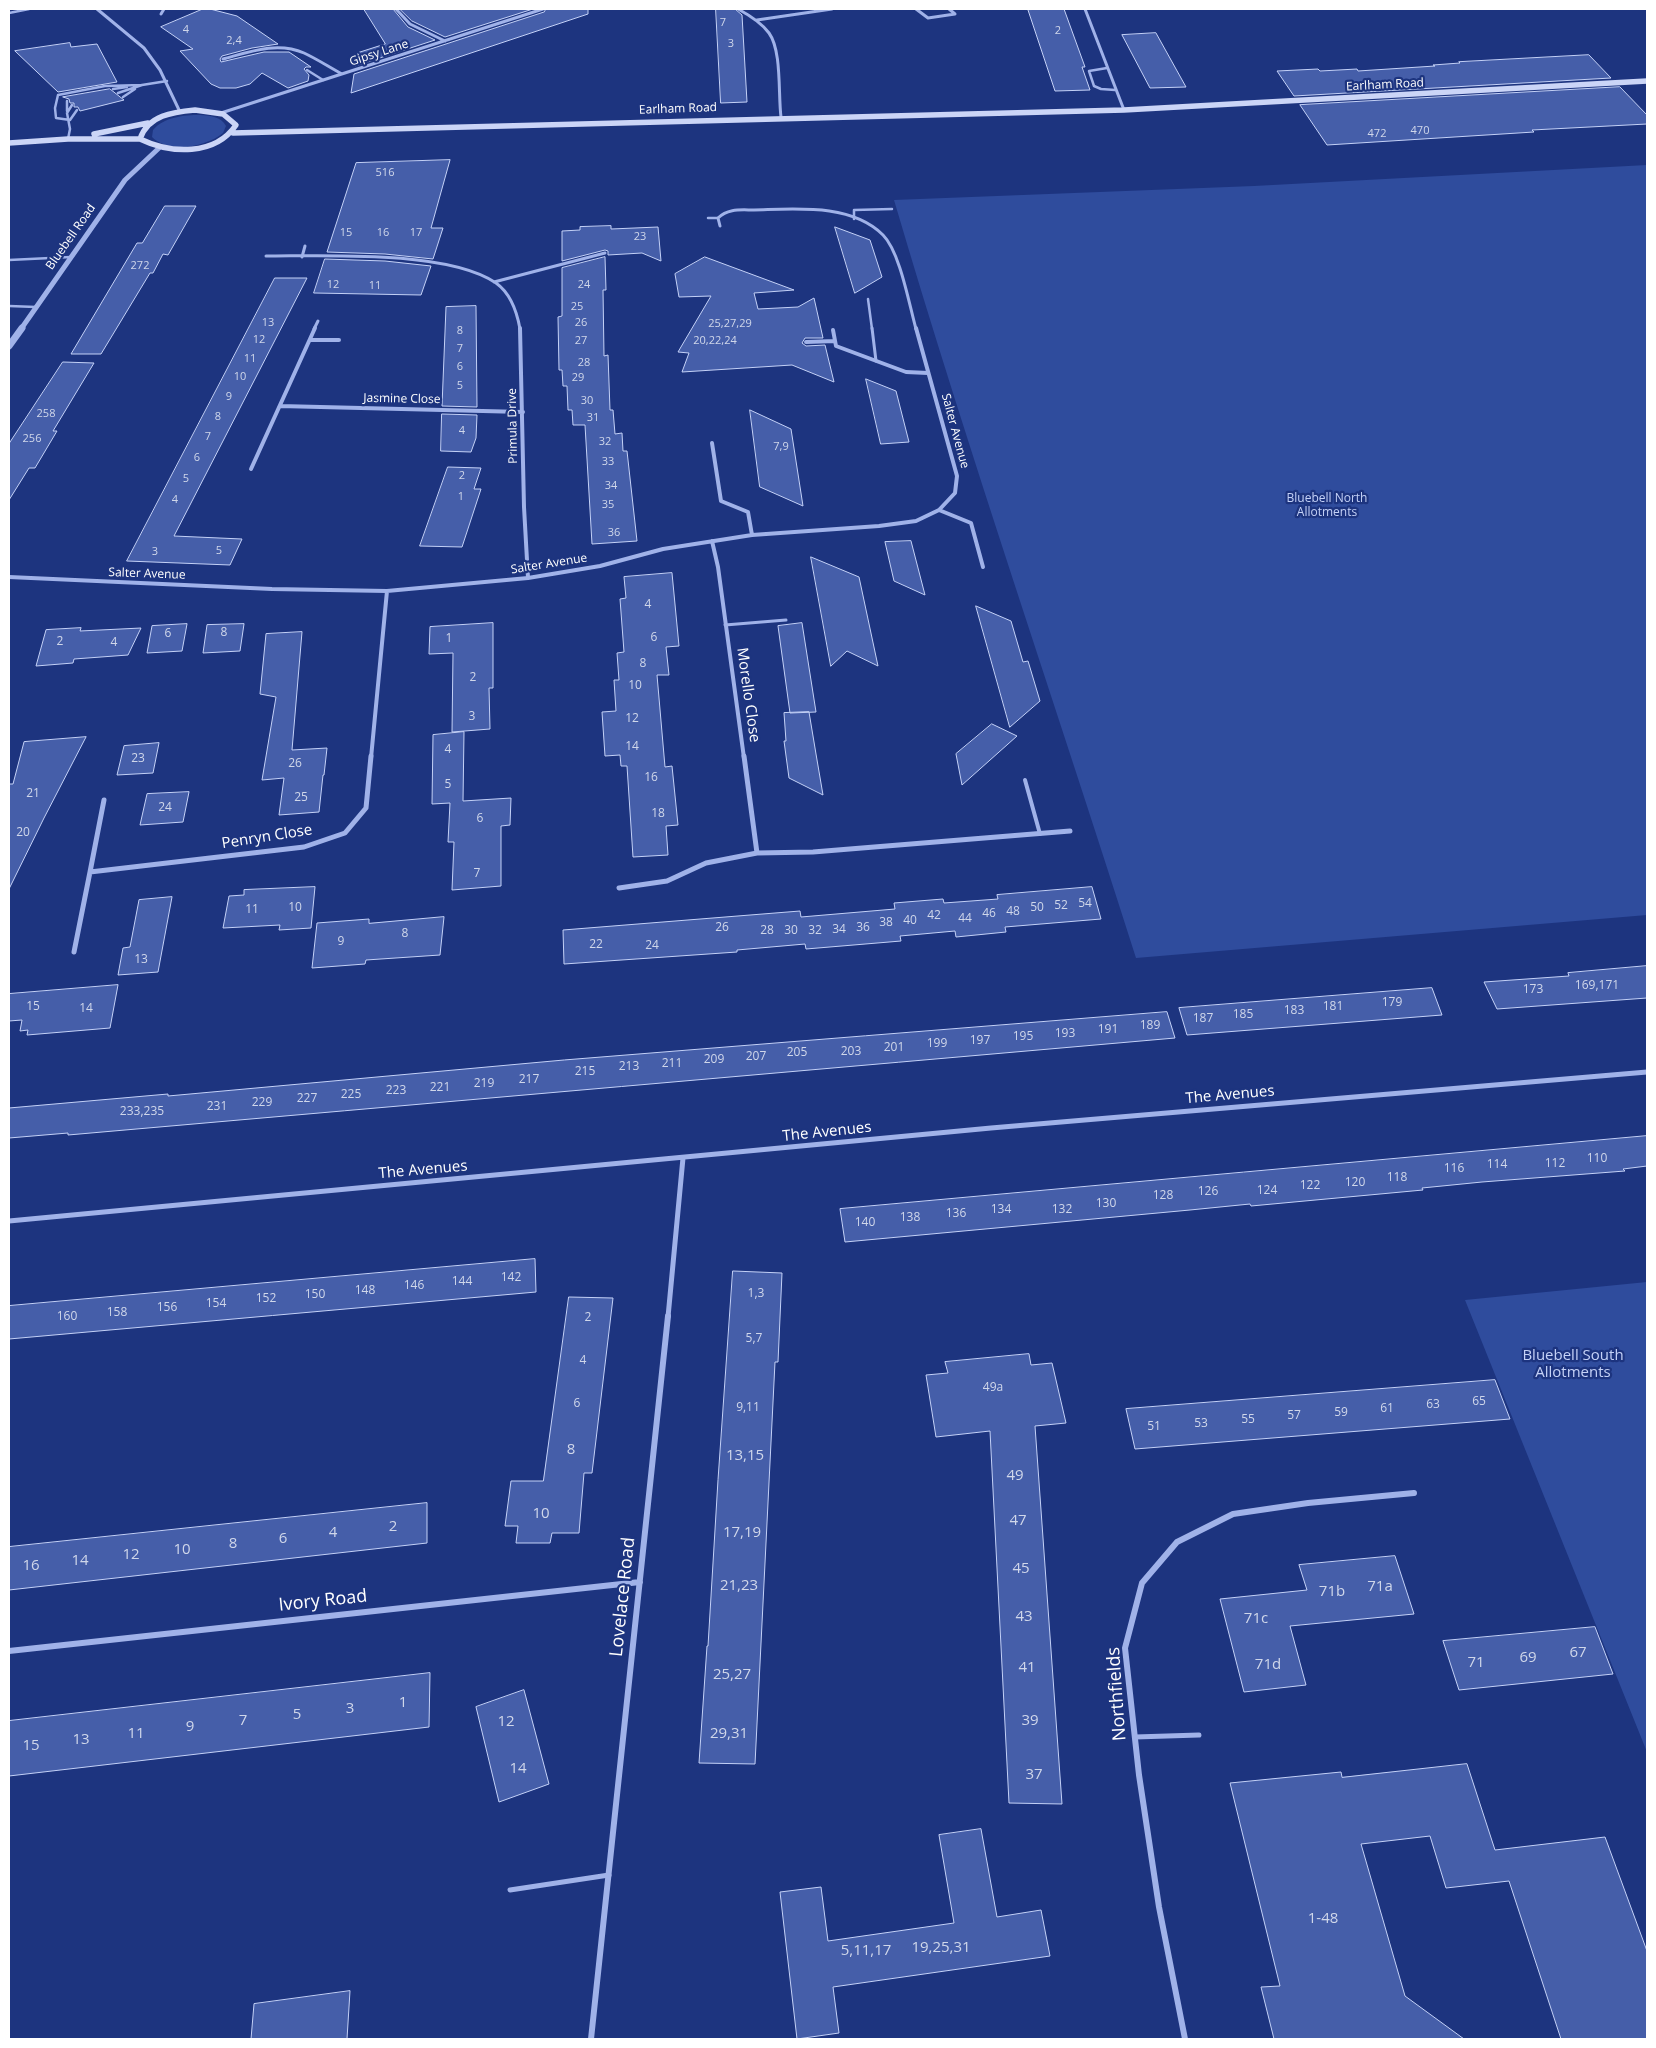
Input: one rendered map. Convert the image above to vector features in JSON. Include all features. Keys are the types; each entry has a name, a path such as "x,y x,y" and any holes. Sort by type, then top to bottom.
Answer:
{"main road":[{"name":"Earlham Road","path":"233,133 780,117 1124,110 1647,81"},
{"path":"9,143 68,138 140,139 149,145 159,148 177,150 198,148 218,142 233,133 236,125 232,118 222,113 202,110 180,112 162,116 149,123 68,138"},
{"path":"140,139 141,132 149,123"}],"street":[{"path":"97,9 144,48 167,81 180,112"},
{"path":"161,14 164,9"},
{"path":"396,9 410,24 445,41"},
{"name":"Gipsy Lane","path":"222,113 543,9"},
{"path":"738,9 756,20 771,36 775,55 780,117"},
{"path":"756,20 832,9"},
{"path":"916,9 928,18 955,14 949,9"},
{"path":"1085,9 1124,110"},
{"path":"223,59 266,48 288,48 297,50 342,74"},
{"name":"Bluebell Road","path":"9,346 125,180 159,148"},
{"name":"Salter Avenue","path":"9,578 281,589 387,591 528,578 600,566 663,549 712,540 752,534 879,526 916,521 939,510 955,493 957,476 894,250 888,238 876,228 854,219 819,210 790,208 734,211 721,213 718,218"},
{"path":"718,218 720,226"},
{"path":"302,256 305,246"},
{"path":"494,282 605,253"},
{"name":"Primula Drive","path":"266,256 372,258 443,265 472,272 494,282 506,293 516,311 521,333 524,412 524,507 528,578"},
{"path":"252,469 318,322"},
{"path":"833,330 836,346 906,372 928,373"},
{"path":"310,340 339,340"},
{"path":"806,342 835,341"},
{"name":"Jasmine Close","path":"280,406 524,412"},
{"path":"712,443 721,501 748,512 752,534"},
{"path":"939,510 971,523 983,567"},
{"name":"Morello Close","path":"712,540 718,567 757,853"},
{"name":"Penryn Close","path":"90,872 304,847 345,833 366,808 387,591"},
{"path":"74,952 104,800"},
{"path":"619,888 667,881 706,863 757,853 813,852 1070,831"},
{"name":"The Avenues","path":"9,1221 991,1128 1647,1072"},
{"name":"Lovelace Road","path":"590,2039 678,1224 682,1158"},
{"name":"Northfields","path":"1185,2039 1159,1906 1135,1737 1125,1648 1142,1583 1177,1542 1233,1514 1308,1502 1414,1493"},
{"name":"Ivory Road","path":"9,1651 640,1582"}],"lane":[{"path":"9,13 29,9"},
{"path":"1107,68 1089,71 1094,86 1101,89 1115,90"},
{"path":"307,70 323,80"},
{"path":"118,93 167,81"},
{"path":"70,120 56,118 55,108 58,95 105,86 142,86"},
{"path":"113,89 142,86"},
{"path":"123,98 142,86"},
{"path":"1096,92 1101,89"},
{"path":"67,101 67,113 70,120"},
{"path":"67,113 72,105"},
{"path":"68,138 70,120 77,110"},
{"path":"854,219 854,210 892,209"},
{"path":"708,218 718,218"},
{"path":"9,260 71,257"},
{"path":"868,299 876,361"},
{"path":"9,306 36,307"},
{"path":"725,625 786,620"},
{"path":"1025,780 1040,834"},
{"path":"1135,1737 1199,1736"},
{"path":"510,1890 609,1875"}],"green space":[{"path":"200,115 215,117 221,120 226,126 223,133 207,142 188,147 168,146 152,137 153,130 163,122 181,116"},
{"name":"Bluebell North Allotments","path":"1647,165 1647,915 1136,958 982,485 894,200 1254,186"},
{"name":"Bluebell South Allotments","path":"1647,1282 1647,1752 1465,1300"}],"building":[{"path":"203,9 237,16 278,44 252,48 222,56 221,62 264,52 289,52 311,67 304,69 309,75 308,81 288,88 262,73 250,84 236,88 220,88 211,84 180,51 193,49 161,27"},
{"path":"364,9 393,9 408,27 435,40 355,66 357,53 385,44"},
{"path":"400,9 533,9 445,37 412,21"},
{"path":"546,9 588,9 588,14 351,93 354,74 544,12"},
{"path":"716,9 735,9 742,15 747,102 721,103"},
{"path":"1064,9 1085,67 1082,67 1090,90 1055,91 1028,10"},
{"path":"1156,33 1186,87 1150,88 1122,35"},
{"path":"70,43 71,47 97,44 117,82 58,92 15,51"},
{"path":"1589,55 1611,78 1294,96 1277,71 1357,69 1358,71 1435,66 1433,65 1459,62"},
{"path":"1620,87 1647,115 1647,124 1532,130 1534,132 1327,145 1300,105"},
{"path":"110,89 124,100 80,111 78,107 74,107 74,103 70,103 69,99 63,97"},
{"path":"450,160 431,228 443,228 433,259 385,254 327,252 356,163"},
{"path":"165,206 196,206 168,255 163,254 153,273 150,273 101,354 71,354 137,243 142,243"},
{"path":"611,226 611,229 658,227 661,261 642,253 608,255 608,251 605,250 562,261 562,231 580,230 580,227"},
{"path":"835,227 870,240 882,277 855,293"},
{"path":"605,257 606,290 603,290 604,356 608,355 610,410 613,410 615,434 622,433 623,451 627,451 637,541 592,544 585,425 573,425 572,410 568,410 567,386 563,386 562,370 559,370 558,317 562,316 562,268"},
{"path":"705,257 794,290 754,293 758,309 798,307 814,298 823,338 805,338 802,343 806,346 825,345 834,382 792,365 682,372 689,353 678,352 711,296 679,297 675,274"},
{"path":"325,259 385,261 431,266 421,295 314,293"},
{"path":"275,278 307,278 174,536 242,539 230,565 127,561"},
{"path":"476,306 477,407 442,406 446,307"},
{"path":"63,362 94,363 53,431 57,431 35,468 29,468 9,500 9,444"},
{"path":"866,379 896,391 909,442 881,444"},
{"path":"750,410 791,429 803,506 760,487"},
{"path":"442,414 477,415 476,438 471,452 441,451"},
{"path":"448,467 481,468 474,489 481,489 462,547 420,546"},
{"path":"911,541 925,595 894,581 885,542"},
{"path":"811,557 859,577 878,666 847,651 831,666"},
{"path":"672,573 679,646 666,647 669,675 657,675 665,767 672,766 678,825 666,826 668,855 633,857 627,766 621,766 620,755 605,756 602,712 616,711 614,680 619,680 617,653 624,652 620,599 626,598 624,577"},
{"path":"976,606 1011,621 1023,662 1028,661 1040,701 1010,727"},
{"path":"493,623 493,688 489,688 490,729 452,732 453,653 429,654 430,627"},
{"path":"802,623 816,712 790,713 778,626"},
{"path":"187,624 182,651 147,653 152,626"},
{"path":"244,624 240,651 203,653 207,625"},
{"path":"81,628 80,631 141,628 128,655 74,659 73,663 36,666 46,630"},
{"path":"302,632 292,750 327,748 324,775 319,812 279,815 284,778 262,780 276,697 260,694 266,634"},
{"path":"809,712 823,795 789,778 784,741 786,741 784,713"},
{"path":"992,724 1017,736 962,785 956,754"},
{"path":"464,732 463,801 511,798 510,825 501,826 501,886 452,890 454,842 448,842 450,803 432,804 433,735"},
{"path":"86,737 9,889 9,784 13,784 24,742"},
{"path":"159,743 153,773 117,775 124,746"},
{"path":"189,792 183,822 140,825 147,794"},
{"path":"315,887 311,928 279,930 280,925 223,928 229,896 244,895 244,890"},
{"path":"1092,887 1101,919 1005,927 1006,932 956,937 955,931 900,936 901,941 806,949 805,944 737,950 737,952 564,964 563,930 800,911 801,917 895,909 894,903 943,899 944,903 998,899 997,895"},
{"path":"172,897 158,972 118,975 123,948 130,947 139,900"},
{"path":"444,917 440,955 366,960 365,964 312,968 317,923 369,919 369,923"},
{"path":"1647,966 1647,998 1497,1009 1484,982 1569,976 1568,973"},
{"path":"118,985 110,1028 27,1035 28,1030 20,1031 22,1020 9,1021 9,994"},
{"path":"1432,988 1442,1015 1187,1035 1179,1008"},
{"path":"1167,1012 1175,1038 68,1135 68,1133 9,1138 9,1108 168,1094 168,1096 564,1060"},
{"path":"1647,1136 1647,1166 1623,1169 1625,1171 1482,1182 1422,1188 1423,1190 1251,1206 1250,1204 845,1242 840,1209"},
{"path":"535,1259 536,1292 9,1339 9,1306"},
{"path":"733,1271 782,1273 778,1362 775,1362 755,1764 699,1763"},
{"path":"569,1297 613,1298 592,1473 584,1473 579,1533 552,1533 550,1543 516,1543 518,1526 505,1526 511,1481 543,1481"},
{"path":"1029,1354 1031,1365 1052,1363 1066,1423 1035,1426 1062,1804 1009,1803 990,1431 936,1437 926,1375 948,1373 945,1362"},
{"path":"1495,1380 1510,1419 1135,1449 1126,1409"},
{"path":"427,1503 427,1543 9,1590 9,1547"},
{"path":"1395,1556 1414,1614 1290,1626 1306,1685 1244,1692 1220,1599 1307,1590 1299,1565"},
{"path":"1595,1627 1613,1674 1459,1690 1443,1641"},
{"path":"430,1673 429,1727 9,1776 9,1721"},
{"path":"524,1690 549,1784 499,1802 476,1707"},
{"path":"1467,1764 1495,1850 1605,1837 1647,1951 1647,2039 1561,2039 1509,1881 1446,1888 1430,1836 1361,1844 1405,1996 1464,2039 1274,2039 1261,1987 1280,1986 1230,1783 1341,1772 1342,1777"},
{"path":"981,1829 997,1917 1041,1910 1050,1956 833,1987 839,2033 797,2039 780,1892 821,1887 828,1941 954,1923 939,1835"},
{"path":"350,1991 347,2039 251,2039 254,2004"}]}
